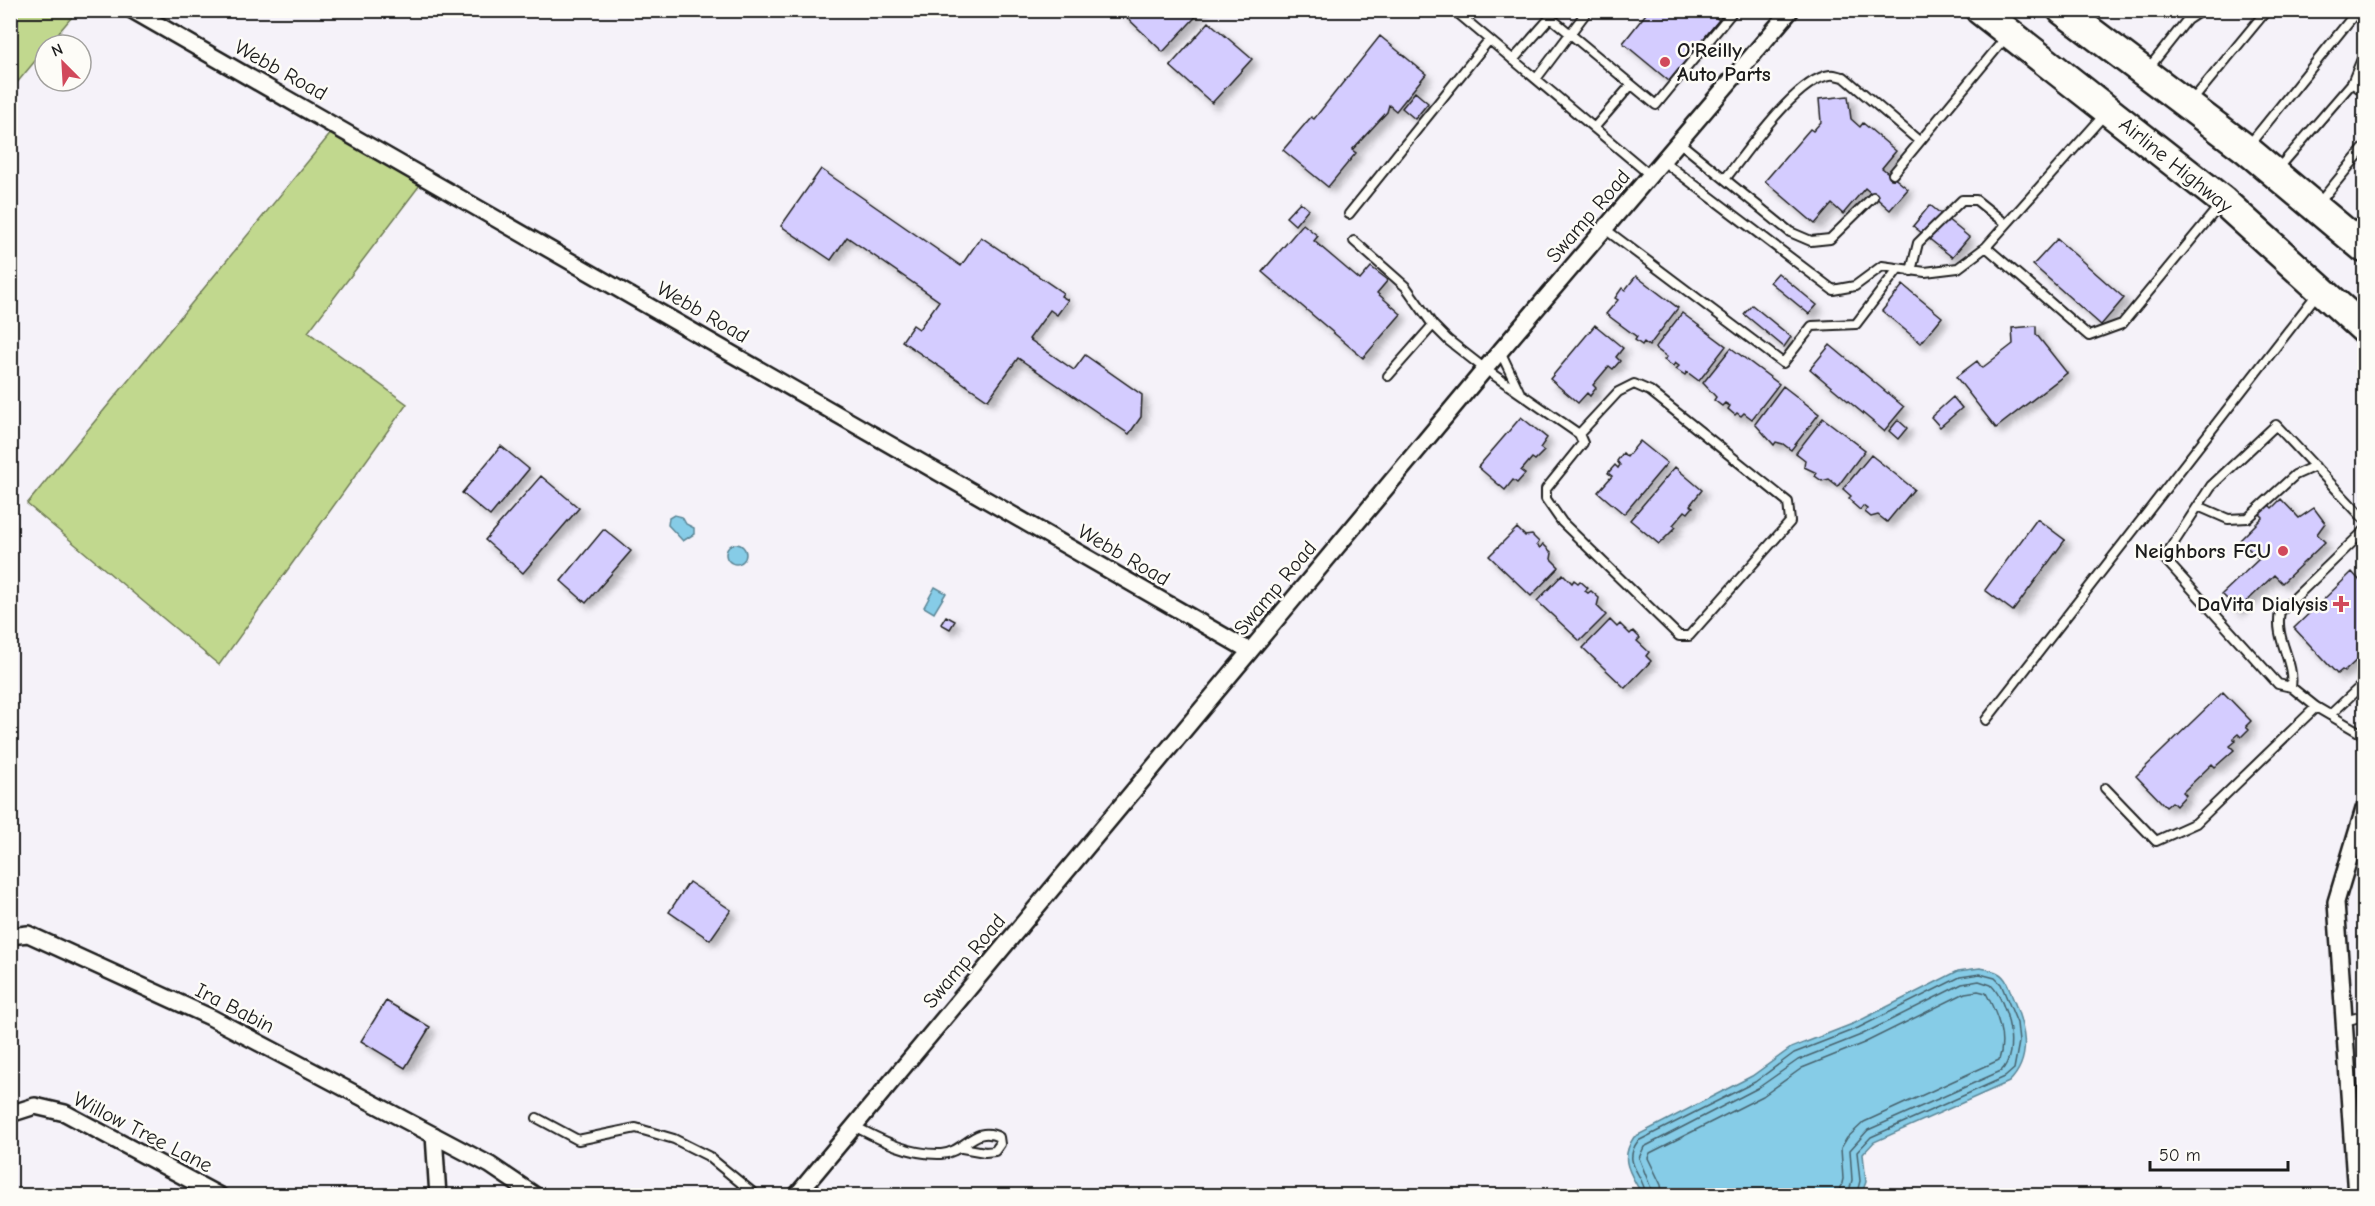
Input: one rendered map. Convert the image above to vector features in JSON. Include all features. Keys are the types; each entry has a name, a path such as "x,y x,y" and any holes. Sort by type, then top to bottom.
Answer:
{"highway":[{"name":"Airline Highway","path":"1980,10 2223,201 2364,329"},
{"path":"2081,16 2145,73 2246,149 2364,248"}],"street":[{"name":"Swamp Road","path":"796,1196 1500,351 1791,10"},
{"name":"Webb Road","path":"132,11 382,152 1250,651"},
{"path":"2356,1196 2336,902 2364,813"},
{"name":"Ira Babin","path":"10,936 28,934 210,1017 490,1165 536,1196"},
{"name":"Willow Tree Lane","path":"10,1114 35,1106 65,1113 220,1196"},
{"path":"434,1136 438,1196"}],"lane":[{"path":"1454,10 1650,175"},
{"path":"1513,60 1557,10"},
{"path":"1536,79 1588,10"},
{"path":"1551,18 1656,105 1734,10"},
{"path":"2145,73 2187,20 2202,10"},
{"path":"2188,105 2267,10"},
{"path":"2246,149 2358,10"},
{"path":"1893,174 2009,34"},
{"path":"1349,214 1489,40"},
{"path":"2274,172 2352,83 2364,54"},
{"path":"1725,179 1788,101 1810,84 1831,75 1844,77 1919,141"},
{"path":"2352,83 2364,92"},
{"path":"1594,128 1631,85"},
{"path":"1663,161 1833,290 1855,286 1882,266 1925,272 1958,268 1986,247 2108,111"},
{"path":"1679,142 1790,232 1811,241 1830,239 1873,197"},
{"path":"2316,207 2364,148"},
{"path":"1911,271 1918,243 1962,200 1976,200 2006,224"},
{"path":"1986,247 2089,336 2122,324 2223,201"},
{"path":"1605,229 1783,363 1812,326 1856,324 1898,269"},
{"path":"1354,241 1406,287 1433,325 1485,369 1579,434 1583,442 1546,489 1546,500 1562,522 1678,636 1689,636 1790,522 1788,502 1650,391 1634,384 1618,392 1579,434"},
{"path":"1986,720 2320,290"},
{"path":"1388,376 1433,325"},
{"path":"1500,351 1520,392"},
{"path":"2364,519 2276,425 2211,486 2164,558 2278,684 2291,687 2316,707 2364,735"},
{"path":"2198,506 2228,519 2248,518 2295,475 2315,466"},
{"path":"2291,687 2293,675 2278,630 2280,612 2364,531"},
{"path":"2330,715 2364,683"},
{"path":"2105,788 2156,841 2196,823 2316,707"},
{"path":"2344,1021 2364,1016"},
{"path":"537,1118 578,1140 636,1128 674,1139 708,1156 757,1196"},
{"path":"854,1126 887,1143 913,1151 944,1154 962,1148"}],"green space":[{"path":"11,10 77,11 58,33 33,33 33,63 11,90"},
{"path":"332,132 423,181 308,332 407,404 219,665 27,504"}],"water":[{"path":"674,515 682,517 686,524 694,528 694,534 683,541 668,525 669,518"},
{"path":"736,544 743,547 746,554 743,561 736,564 729,561 726,554 729,547"},
{"path":"935,587 946,593 934,613 924,607"},
{"path":"1980,968 1994,971 2003,977 2020,1018 2024,1051 2017,1072 2009,1082 1874,1142 1863,1154 1866,1182 1861,1195 1642,1195 1630,1173 1627,1160 1629,1145 1634,1137 1752,1076 1791,1048 1855,1023 1958,971"}],"building":[{"path":"1119,10 1202,10 1163,52"},
{"name":"O'Reilly Auto Parts","path":"1649,10 1707,10 1719,20 1669,81 1623,43"},
{"path":"1209,22 1252,59 1212,103 1170,66"},
{"path":"1380,36 1426,74 1396,111 1389,105 1387,112 1352,150 1356,153 1328,187 1283,150 1311,117 1314,119"},
{"path":"1415,92 1428,103 1415,119 1402,108"},
{"path":"1848,96 1851,119 1860,127 1863,123 1896,151 1882,168 1908,189 1890,210 1865,188 1843,214 1832,204 1815,224 1765,181 1810,129 1813,131 1821,122 1819,99"},
{"path":"821,169 961,266 981,237 1063,293 1061,296 1068,300 1057,315 1050,310 1029,339 1074,370 1085,355 1142,395 1141,417 1129,434 1018,358 988,400 902,341 913,325 919,329 939,301 847,237 831,260 781,226"},
{"path":"1300,202 1308,209 1295,225 1286,217"},
{"path":"1930,205 1969,237 1952,257 1913,226"},
{"path":"1303,224 1318,236 1314,241 1360,280 1371,267 1388,280 1377,293 1401,314 1363,358 1262,272"},
{"path":"2057,239 2124,298 2101,325 2033,265"},
{"path":"1778,273 1817,305 1809,314 1770,282"},
{"path":"1636,276 1678,308 1649,346 1644,342 1642,345 1635,340 1637,337 1606,314 1618,300 1615,298 1622,288 1625,290"},
{"path":"1903,285 1942,317 1921,343 1882,311"},
{"path":"1752,305 1791,337 1784,347 1744,314"},
{"path":"1682,313 1726,346 1699,381 1687,372 1685,375 1676,369 1679,366 1675,363 1673,366 1664,360 1667,357 1655,348"},
{"path":"1595,325 1623,348 1616,357 1620,361 1613,369 1609,366 1593,385 1596,388 1590,396 1587,393 1578,403 1550,379"},
{"path":"2036,326 2036,334 2067,373 1996,428 1956,377 1977,361 1982,368 2013,344 2012,328"},
{"path":"1830,345 1904,407 1884,431 1810,369"},
{"path":"1731,348 1779,384 1752,419 1744,413 1741,416 1737,413 1735,415 1728,409 1730,406 1725,403 1722,406 1714,400 1716,397 1703,383"},
{"path":"1783,386 1819,414 1791,450 1783,444 1776,442 1774,445 1755,424"},
{"path":"1953,397 1962,408 1940,427 1931,417"},
{"path":"1521,417 1547,438 1540,448 1544,451 1535,460 1532,458 1521,471 1525,474 1517,483 1513,480 1505,490 1478,467"},
{"path":"1823,418 1865,450 1838,486 1829,479 1822,481 1815,476 1817,473 1804,467 1805,460 1796,453"},
{"path":"1898,420 1907,428 1898,439 1889,431"},
{"path":"1640,441 1667,463 1624,514 1598,492 1612,476 1608,473 1615,465 1618,468 1620,465 1617,461 1623,453 1627,457"},
{"path":"501,446 529,469 490,516 462,493"},
{"path":"1871,455 1914,489 1887,522 1878,515 1871,517 1865,512 1867,509 1863,506 1860,510 1852,503 1849,498 1851,496 1843,489"},
{"path":"1675,467 1702,490 1690,505 1693,507 1688,513 1685,511 1673,525 1676,527 1659,544 1630,520"},
{"path":"541,476 579,508 523,573 485,540"},
{"name":"Neighbors FCU","path":"2281,499 2299,518 2314,508 2325,523 2317,534 2325,542 2282,583 2274,575 2238,610 2222,594 2259,559 2240,540 2263,517 2258,512 2267,503 2272,508"},
{"path":"2037,519 2065,540 2013,611 1985,590"},
{"path":"1517,528 1525,536 1532,535 1539,542 1537,545 1540,548 1543,544 1552,553 1551,559 1559,567 1531,596 1489,556"},
{"path":"604,529 631,551 586,603 561,581"},
{"name":"DaVita Dialysis","path":"2352,572 2360,581 2364,577 2364,653 2344,672 2342,670 2337,674 2294,628"},
{"path":"1563,574 1572,583 1574,580 1578,583 1580,581 1588,588 1585,591 1588,593 1591,591 1599,598 1597,606 1606,615 1580,641 1537,601"},
{"path":"946,616 955,621 950,629 941,624"},
{"path":"1610,620 1617,627 1620,624 1630,634 1633,631 1640,638 1637,641 1649,652 1646,656 1651,661 1625,688 1583,648"},
{"path":"2223,692 2251,721 2246,726 2249,729 2241,737 2238,734 2233,738 2236,741 2230,746 2234,750 2215,767 2212,764 2183,792 2186,795 2176,806 2172,802 2166,807 2136,776"},
{"path":"689,882 731,910 710,940 669,912"},
{"path":"386,1001 430,1027 405,1068 361,1041"}],"place":[{"name":"O'Reilly Auto Parts","path":"1665,62"},
{"name":"Neighbors FCU","path":"2283,551"},
{"name":"DaVita Dialysis","path":"2341,604"}]}
